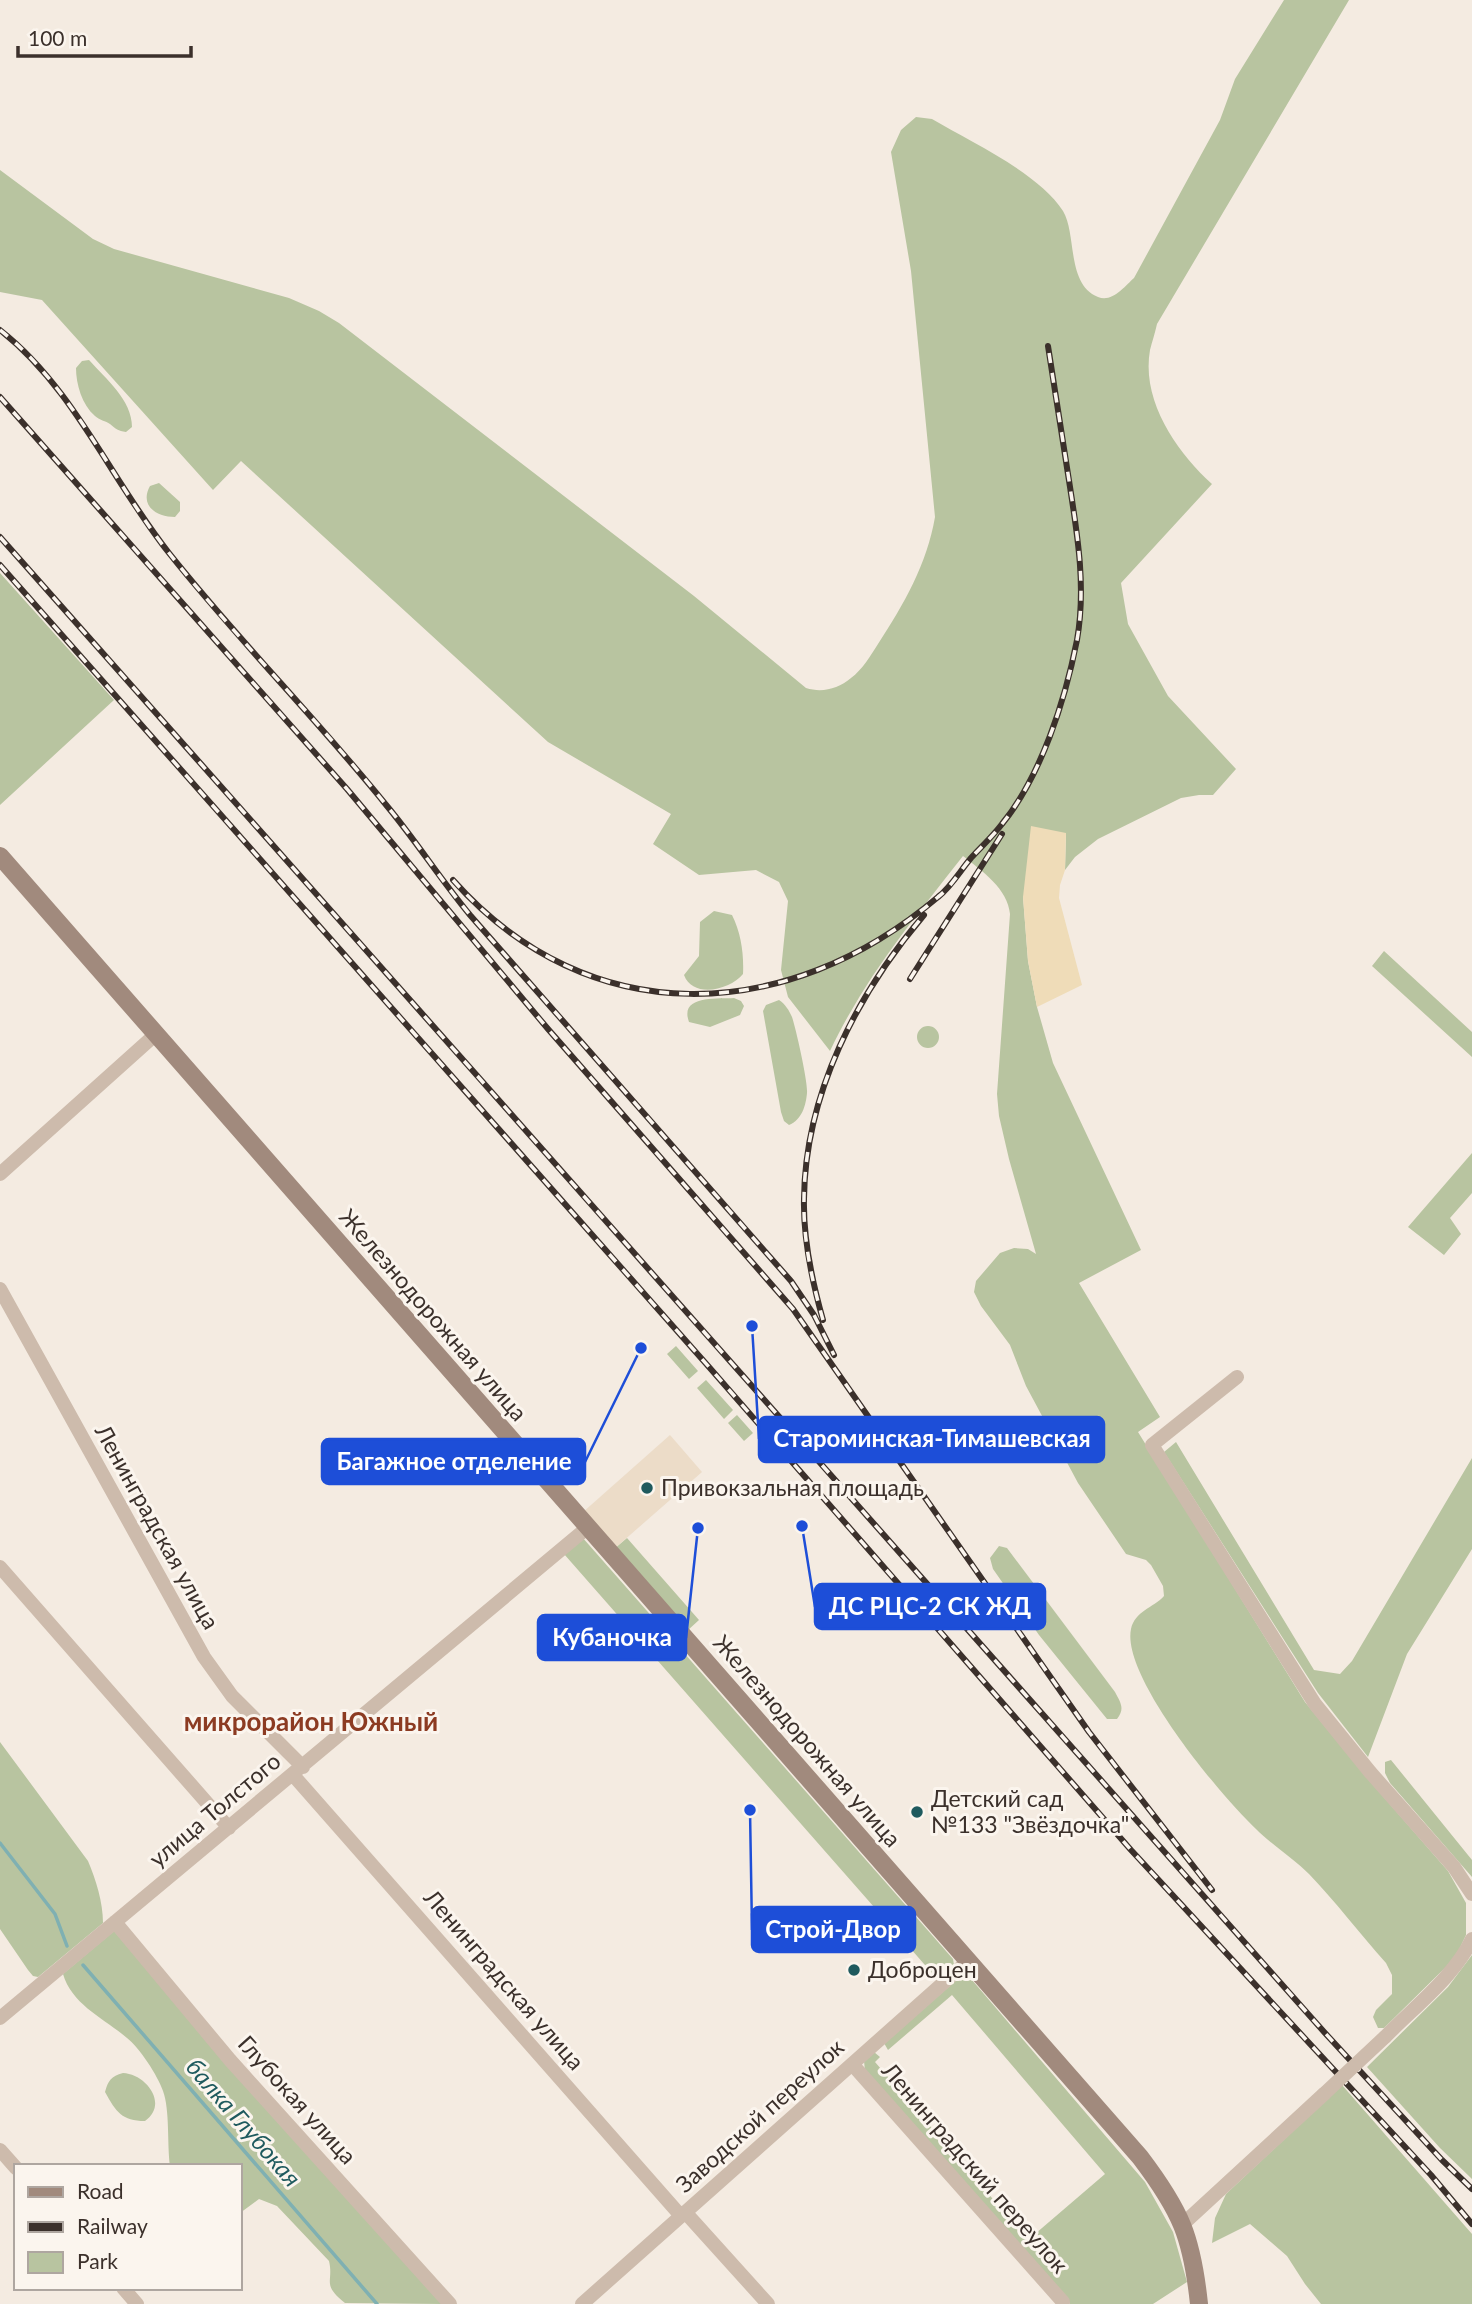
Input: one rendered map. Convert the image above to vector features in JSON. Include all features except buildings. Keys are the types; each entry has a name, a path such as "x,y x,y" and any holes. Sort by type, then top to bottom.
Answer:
{"main road":[{"name":"Железнодорожная улица","path":"0,856 1140,2157 1175,2207 1183,2224 1192,2257 1199,2304"}],"street":[{"path":"0,1174 156,1034"},
{"name":"Ленинградская улица","path":"0,1289 204,1657 232,1696 683,2214 768,2304"},
{"path":"1237,1377 1152,1445 1315,1704 1370,1772 1454,1867 1472,1894"},
{"name":"улица Толстого","path":"0,2018 587,1528"},
{"path":"0,1567 229,1828"},
{"name":"Глубокая улица","path":"115,1922 230,2060 450,2304"},
{"path":"1183,2224 1385,2037 1451,1970 1472,1940"},
{"name":"Заводской переулок","path":"582,2304 968,1961"},
{"name":"Ленинградский переулок","path":"852,2064 1063,2302"},
{"path":"0,2150 14,2166"},
{"path":"125,2290 137,2304"}],"green space":[{"path":"1284,0 1349,0 1157,324 1150,350 1149,369 1156,406 1164,424 1186,457 1212,484 1121,583 1128,624 1168,696 1236,769 1213,795 1181,798 1098,839 1075,857 1065,870 1066,833 1023,897 1028,961 1037,1007 1053,1063 1141,1250 1079,1283 1160,1417 1138,1432 1305,1702 1448,1871 1466,1903 1466,1935 1455,1958 1384,2028 1378,2028 1373,2017 1376,2010 1392,1994 1392,1975 1386,1963 1309,1874 1240,1813 1198,1764 1157,1704 1141,1675 1132,1650 1131,1629 1140,1614 1164,1596 1163,1586 1146,1560 1126,1554 1078,1483 1026,1386 1010,1345 974,1292 976,1281 1000,1253 1014,1248 1028,1249 1036,1254 999,1116 997,1094 1010,914 999,889 986,874 963,856 874,974 830,1051 788,997 781,970 788,901 779,882 756,870 699,875 653,844 671,814 548,742 241,461 213,490 42,300 0,292 0,170 93,239 114,249 289,298 339,323 694,596 806,688 830,689 846,682 859,671 888,629 920,567 935,517 911,271 891,152 901,130 916,117 932,119 1003,159 1038,184 1063,211 1081,281 1088,291 1098,297 1108,298 1118,293 1134,278 1220,120 1235,79"},
{"path":"89,360 117,391 128,408 132,427 126,432 117,430 97,417 83,400 76,368 82,361"},
{"path":"159,483 180,502 180,511 175,517 162,515 148,505 147,493 150,486"},
{"path":"0,573 114,700 0,805"},
{"path":"714,911 732,915 741,944 743,974 721,988 703,989 689,983 684,975 699,956 700,922"},
{"path":"1384,951 1472,1032 1472,1057 1372,966"},
{"path":"734,998 744,1006 740,1015 710,1027 689,1022 687,1013 694,1003 701,1000"},
{"path":"779,1000 787,1007 792,1017 807,1087 802,1112 797,1120 789,1125 784,1121 781,1112 763,1011 766,1005"},
{"path":"928,1026 936,1029 939,1037 936,1045 928,1048 920,1045 917,1037 920,1029"},
{"path":"1472,1153 1472,1193 1450,1218 1461,1234 1444,1255 1408,1227"},
{"path":"676,1346 698,1371 689,1379 667,1354"},
{"path":"706,1380 733,1410 724,1419 697,1388"},
{"path":"737,1415 753,1433 744,1441 728,1423"},
{"path":"1176,1442 1314,1670 1340,1674 1352,1661 1472,1458 1472,1549 1407,1654 1368,1757 1318,1693 1164,1452"},
{"path":"582,1537 953,1959 954,1965 939,1981 564,1554"},
{"path":"627,1538 699,1620 687,1631 614,1549"},
{"path":"999,1546 1007,1548 1115,1692 1121,1706 1117,1719 1107,1719 1039,1635 993,1569 990,1558"},
{"path":"0,1742 88,1861 102,1907 103,1923 38,1977 28,1970 0,1929"},
{"path":"1391,1760 1472,1860 1472,1877 1390,1783 1385,1773 1385,1762"},
{"path":"114,1931 442,2304 345,2303 331,2287 329,2261 277,2206 259,2199 242,2212 242,2164 170,2164 167,2108 157,2078 132,2042 81,2003 67,1985 63,1974"},
{"path":"1472,1955 1472,2179 1440,2148 1367,2067 1448,1987"},
{"path":"959,1978 972,1980 1145,2182 1173,2232 1187,2282 1153,2304 1070,2304 865,2071 864,2061 874,2052 880,2057 875,2062 1028,2240 1105,2174 952,1995 888,2050 884,2043"},
{"path":"123,2073 140,2079 152,2091 155,2106 145,2121 120,2114 105,2092 111,2080"},
{"path":"1342,2085 1472,2234 1472,2304 1321,2304 1287,2256 1250,2224 1212,2243 1215,2218 1226,2194"}],"sand":[{"path":"1031,826 1066,833 1065,870 1059,898 1082,985 1037,1007 1028,961 1023,897"}],"shaded area":[{"name":"Привокзальная площадь","path":"670,1435 702,1472 614,1549 582,1513"}],"waterway":[{"name":"балка Глубокая","path":"0,1843 55,1914 67,1946"},
{"name":"балка Глубокая","path":"83,1965 377,2304"}],"railway":[{"path":"0,330 26,353 71,407 148,525 195,585 398,819 470,915 791,1281 814,1315 834,1355"},
{"path":"453,880 507,930 565,965 626,986 690,994 754,988 818,970 879,939 943,893 1002,824 1028,784 1050,737 1066,688 1077,640 1081,602 1078,544 1048,346"},
{"path":"0,397 347,789 548,1029 793,1309 1089,1732 1212,1890"},
{"path":"0,537 1325,2033 1472,2189"},
{"path":"0,565 709,1367 1131,1850 1431,2175 1472,2224"},
{"path":"910,979 1002,834"},
{"path":"823,1320 809,1260 804,1214 807,1160 814,1121 839,1047 857,1012 877,978 924,915"}],"place":[{"name":"Староминская-Тимашевская","path":"752,1326"},
{"name":"Багажное отделение","path":"641,1348"},
{"name":"Привокзальная площадь","path":"647,1488"},
{"name":"ДС РЦС-2 СК ЖД","path":"802,1526"},
{"name":"Кубаночка","path":"698,1528"},
{"name":"Строй-Двор","path":"750,1810"},
{"name":"Детский сад №133 \"Звёздочка\"","path":"917,1812"},
{"name":"Доброцен","path":"854,1970"}],"district":[{"name":"микрорайон Южный","path":"311,1722"}]}
